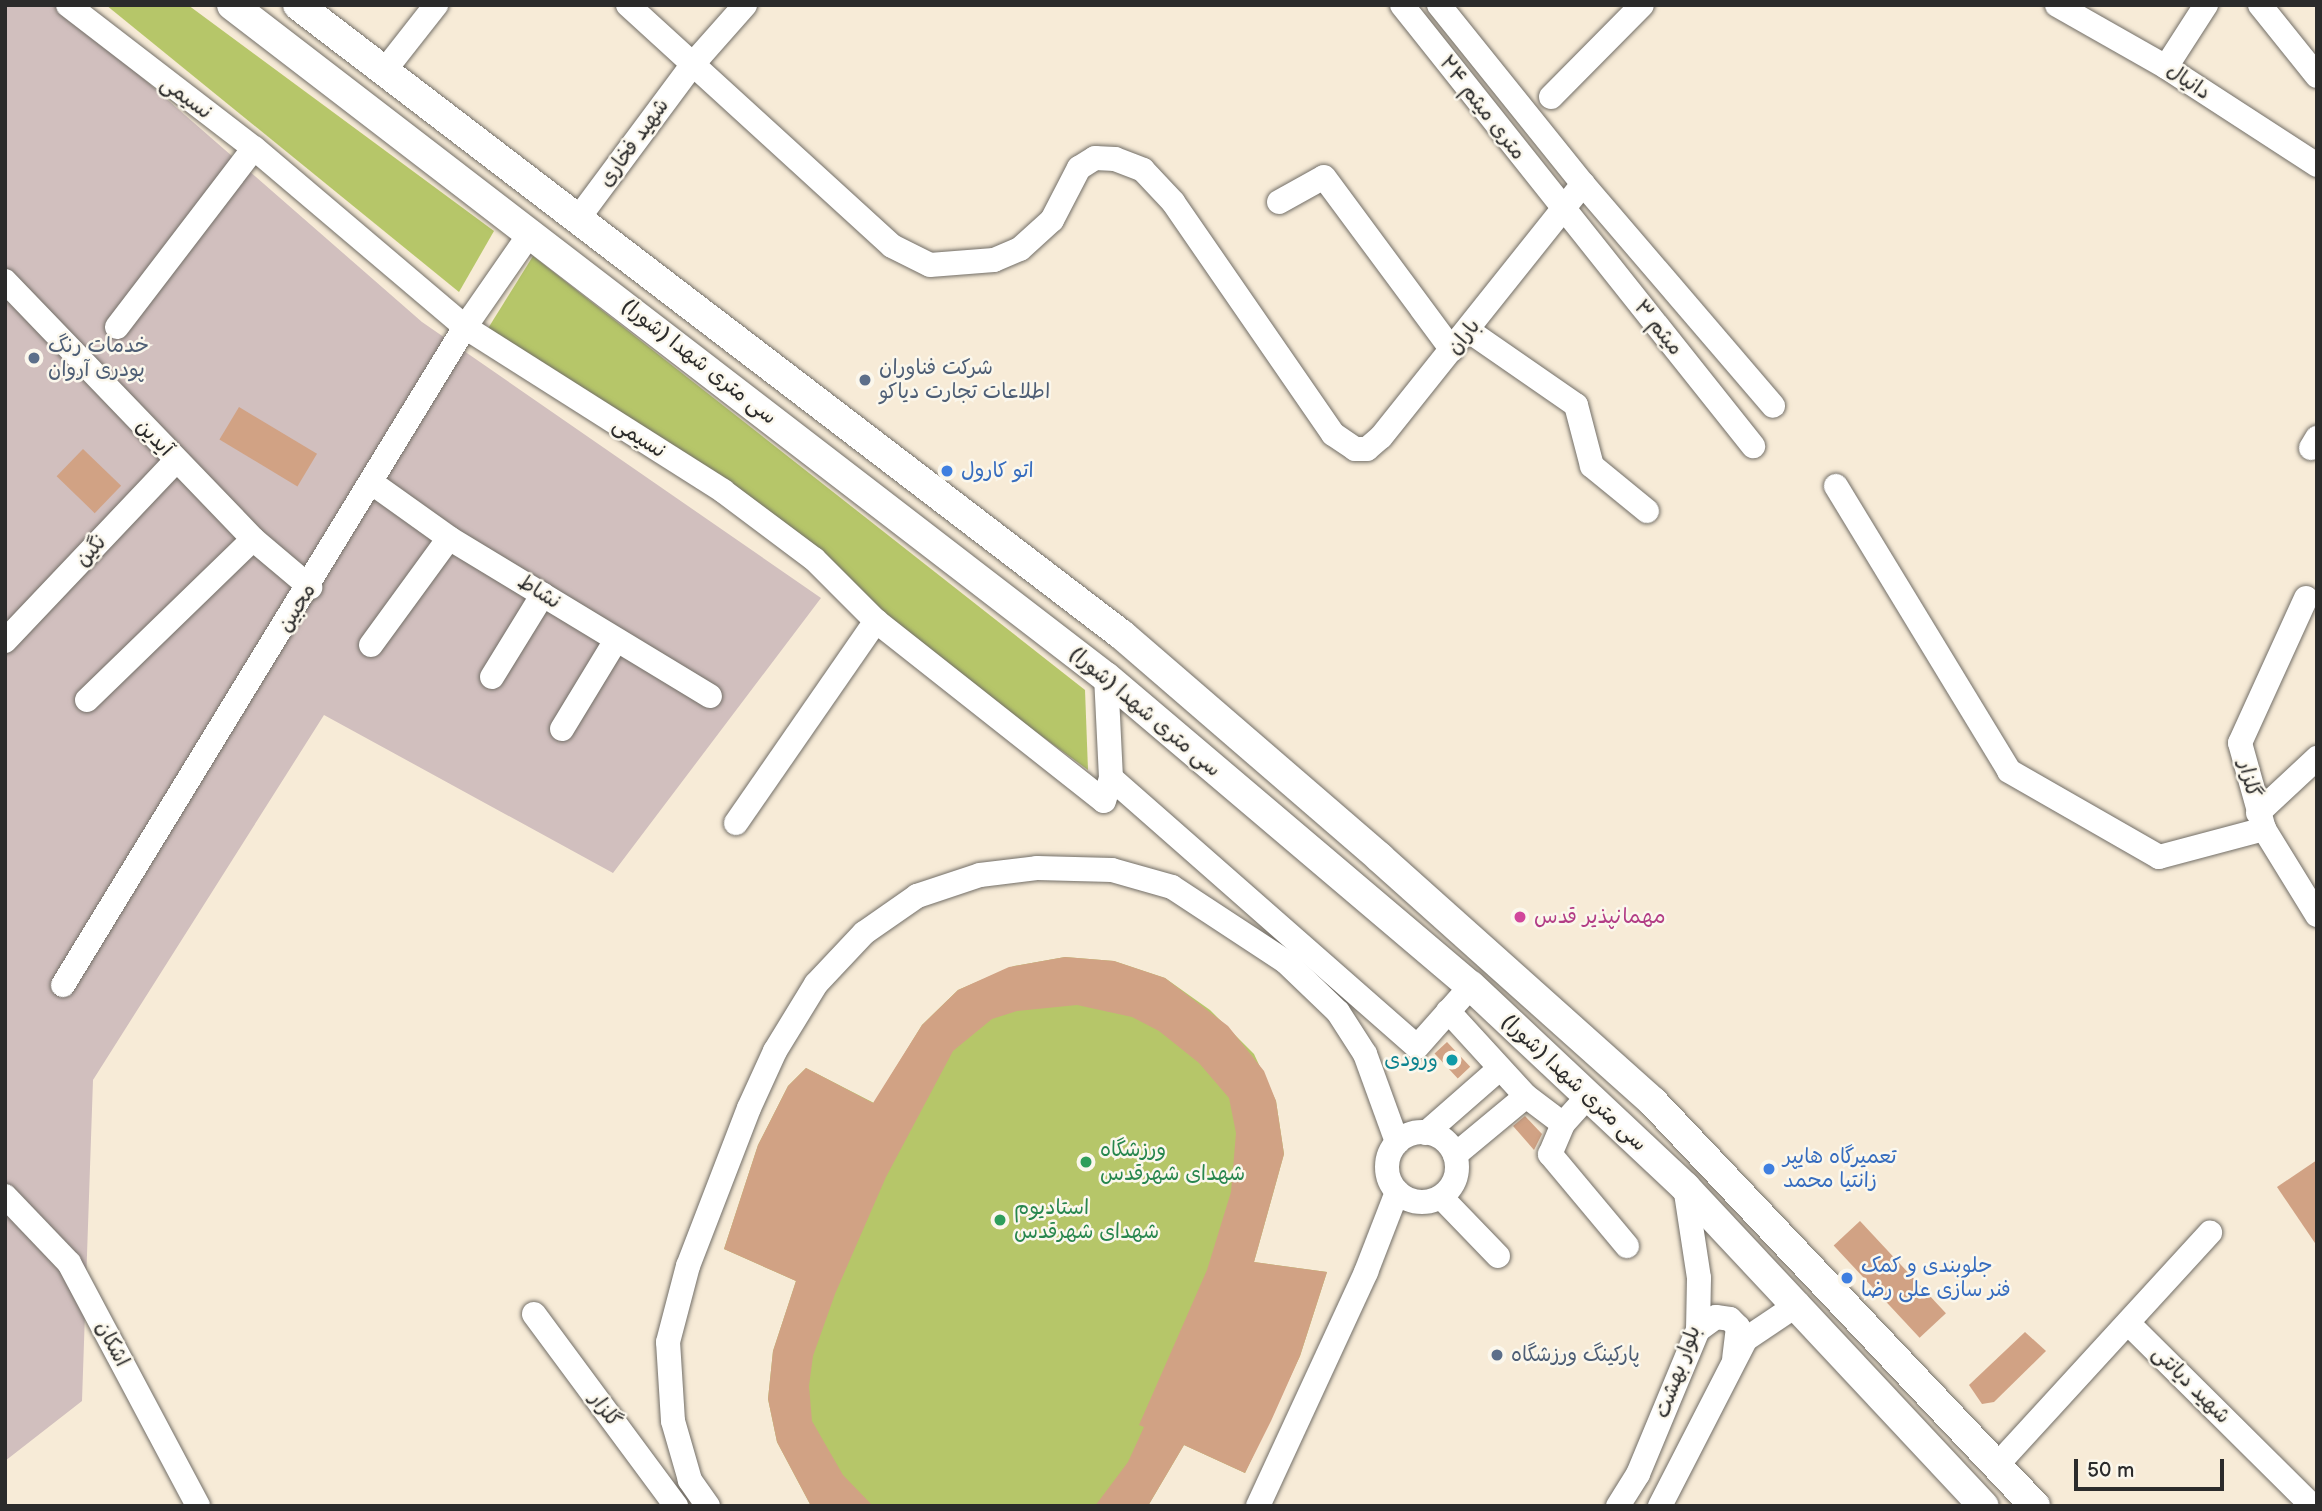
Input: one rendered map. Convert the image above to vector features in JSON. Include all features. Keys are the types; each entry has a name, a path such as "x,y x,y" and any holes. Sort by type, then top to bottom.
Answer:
{"main road":[{"name":"سی متری شهدا (شورا)","path":"232,5 531,232 1106,677 1471,986 1685,1187 1798,1304 1977,1498"},
{"name":"سی متری شهدا (شورا)","path":"298,5 1122,635 1653,1102 2035,1506"},
{"path":"1106,677 1122,635"},
{"path":"1977,1498 1998,1464"}],"street":[{"name":"نسیمی","path":"68,5 254,148 465,327 723,491 814,559 876,621 1104,802 1111,778"},
{"path":"385,70 436,5"},
{"path":"628,5 692,65"},
{"name":"شهید فخاری","path":"577,220 692,65 745,5"},
{"name":"۲۴ متری میثم","path":"1439,5 1583,184"},
{"path":"1551,97 1642,5"},
{"name":"دانیال","path":"2057,5 2166,67 2317,165"},
{"path":"2166,67 2206,5"},
{"path":"2260,5 2317,76"},
{"name":"۲۴ متری میثم","path":"1410,9 1562,210"},
{"name":"باران","path":"692,65 892,246 930,265 994,260 1020,249 1052,220 1079,168 1096,158 1115,159 1143,170 1173,202 1334,434 1354,449 1367,449 1381,438 1469,331 1583,184"},
{"path":"117,327 254,148"},
{"path":"1279,202 1324,177 1452,351"},
{"name":"میثم ۳","path":"1583,184 1773,406"},
{"name":"میثم ۳","path":"1562,210 1753,446"},
{"name":"محبین","path":"63,985 310,587 465,327 531,232"},
{"name":"آیدین","path":"5,281 253,539 310,587"},
{"path":"1469,331 1576,405 1592,466 1647,512"},
{"name":"نگین","path":"5,641 176,461"},
{"name":"نشاط","path":"372,483 449,538 543,594 615,642 710,695"},
{"path":"1836,486 2009,772 2159,857 2261,821 2317,758"},
{"path":"371,645 449,538"},
{"path":"87,699 253,539"},
{"path":"492,677 543,594"},
{"name":"گلزار","path":"2306,598 2240,743 2261,821 2317,915"},
{"path":"736,823 876,621"},
{"path":"562,729 615,642"},
{"path":"1106,677 1111,778 1417,1047 1471,986"},
{"path":"708,1506 690,1480 673,1421 668,1342 688,1266 749,1108 775,1051 816,984 864,933 917,895 981,875 1037,868 1112,870 1172,887 1286,962 1338,1012 1365,1054 1397,1142 1387,1173 1397,1192 1419,1202 1441,1196 1455,1178 1455,1156 1444,1140 1426,1133"},
{"path":"1448,1011 1526,1096 1563,1124"},
{"path":"1397,1142 1426,1133 1499,1069"},
{"path":"1589,1095 1563,1124 1550,1154 1627,1246"},
{"path":"1455,1156 1526,1096"},
{"name":"بلوار بهشت","path":"1618,1506 1637,1474 1698,1330 1699,1278 1685,1187"},
{"path":"1258,1506 1366,1272 1397,1192"},
{"name":"اشکان","path":"5,1196 69,1264 198,1506"},
{"path":"1441,1196 1498,1256"},
{"path":"1998,1464 2130,1325 2210,1233"},
{"name":"بلوار بهشت","path":"1660,1506 1734,1359 1761,1325 1798,1304"},
{"name":"گلزار","path":"534,1314 676,1506"},
{"path":"1698,1330 1716,1317 1730,1319 1738,1327 1734,1359"},
{"name":"شهید دیانتی","path":"2130,1325 2312,1506"}],"shaded area":[{"path":"5,5 59,5 422,322 821,598 613,873 324,715 93,1080 82,1401 5,1461"}],"green space":[{"path":"106,5 188,5 494,231 459,292"},
{"path":"533,256 1085,690 1088,770 487,330"},
{"name":"استادیوم شهدای شهرقدس","path":"1065,957 1114,961 1165,978 1210,1010 1254,1054 1276,1101 1284,1154 1254,1262 1327,1272 1300,1356 1245,1473 1184,1445 1148,1506 811,1506 777,1442 768,1399 773,1351 796,1281 724,1249 758,1145 788,1086 806,1068 874,1103 922,1025 958,990 1014,966"}],"building":[{"path":"239,407 317,454 297,486 219,440"},
{"path":"83,449 121,486 95,513 57,476"},
{"path":"1065,957 1114,961 1165,978 1228,1026 1264,1071 1276,1101 1284,1154 1254,1262 1327,1272 1300,1356 1271,1421 1245,1473 1184,1445 1148,1506 1095,1506 1128,1462 1144,1427 1139,1425 1207,1270 1231,1192 1236,1133 1229,1098 1199,1063 1159,1031 1132,1017 1077,1005 1017,1011 992,1019 953,1051 886,1177 835,1294 813,1356 809,1386 812,1421 843,1475 873,1506 811,1506 777,1442 768,1399 773,1351 796,1281 724,1249 758,1145 788,1086 806,1068 873,1103 922,1025 958,990 1009,967"},
{"name":"ورودی","path":"1447,1042 1470,1067 1458,1078 1435,1054"},
{"path":"1525,1116 1542,1134 1534,1150 1513,1126"},
{"path":"2317,1160 2317,1246 2277,1187"},
{"path":"1860,1221 1946,1313 1920,1338 1834,1246"},
{"path":"2025,1332 2046,1351 1994,1402 1982,1404 1969,1385"}],"place":[{"name":"خدمات رنگ پودری آروان","path":"34,358"},
{"name":"شرکت فناوران اطلاعات تجارت دیاکو","path":"865,380"},
{"name":"اتو کارول","path":"947,471"},
{"name":"مهمانپذیر قدس","path":"1520,917"},
{"name":"ورودی","path":"1452,1060"},
{"name":"ورزشگاه شهدای شهرقدس","path":"1086,1162"},
{"name":"تعمیرگاه هایپر زانتیا محمد","path":"1769,1169"},
{"name":"استادیوم شهدای شهرقدس","path":"1000,1220"},
{"name":"جلوبندی و کمک فنر سازی علی رضا","path":"1847,1278"},
{"name":"پارکینگ ورزشگاه","path":"1497,1355"}]}
